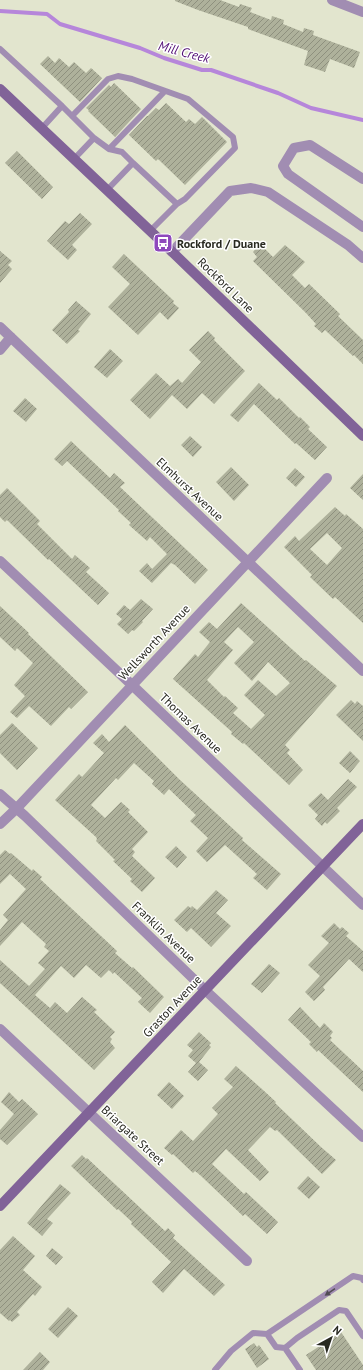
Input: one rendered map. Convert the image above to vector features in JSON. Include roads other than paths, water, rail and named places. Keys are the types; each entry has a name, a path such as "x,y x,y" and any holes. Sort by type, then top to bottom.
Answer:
{"street":[{"path":"332,0 363,12"},
{"name":"Rockford Lane","path":"0,89 363,436"},
{"path":"363,179 310,145 294,148 283,166 288,174 363,227"},
{"path":"172,252 230,191 251,188 268,192 348,245 363,258"},
{"name":"Elmhurst Avenue","path":"0,327 363,671"},
{"path":"0,350 11,337"},
{"name":"Wellsworth Avenue","path":"0,824 327,478"},
{"name":"Thomas Avenue","path":"0,561 363,905"},
{"name":"Franklin Avenue","path":"0,794 25,816 205,990 363,1137"},
{"name":"Graston Avenue","path":"0,1206 363,824"},
{"name":"Briargate Street","path":"0,1029 247,1262"}],"lane":[{"path":"0,49 62,106 94,138 109,149 122,152 177,204"},
{"path":"72,116 108,79 118,76 188,99 233,137 235,148 185,199 177,204 150,231"},
{"path":"109,149 165,91"},
{"path":"42,128 62,106"},
{"path":"74,159 94,138"},
{"path":"107,190 133,163"},
{"path":"215,1370 231,1351 253,1333 267,1334 353,1276 362,1278 363,1280"},
{"path":"267,1334 276,1347 285,1348 297,1338 339,1310 346,1311 363,1336"},
{"path":"285,1348 300,1370"}],"waterway":[{"name":"Mill Creek","path":"0,11 47,14 60,24 140,48 164,58 202,70 211,70 278,93 311,108 363,120"}],"place":[{"name":"Rockford / Duane","path":"163,243"}]}
